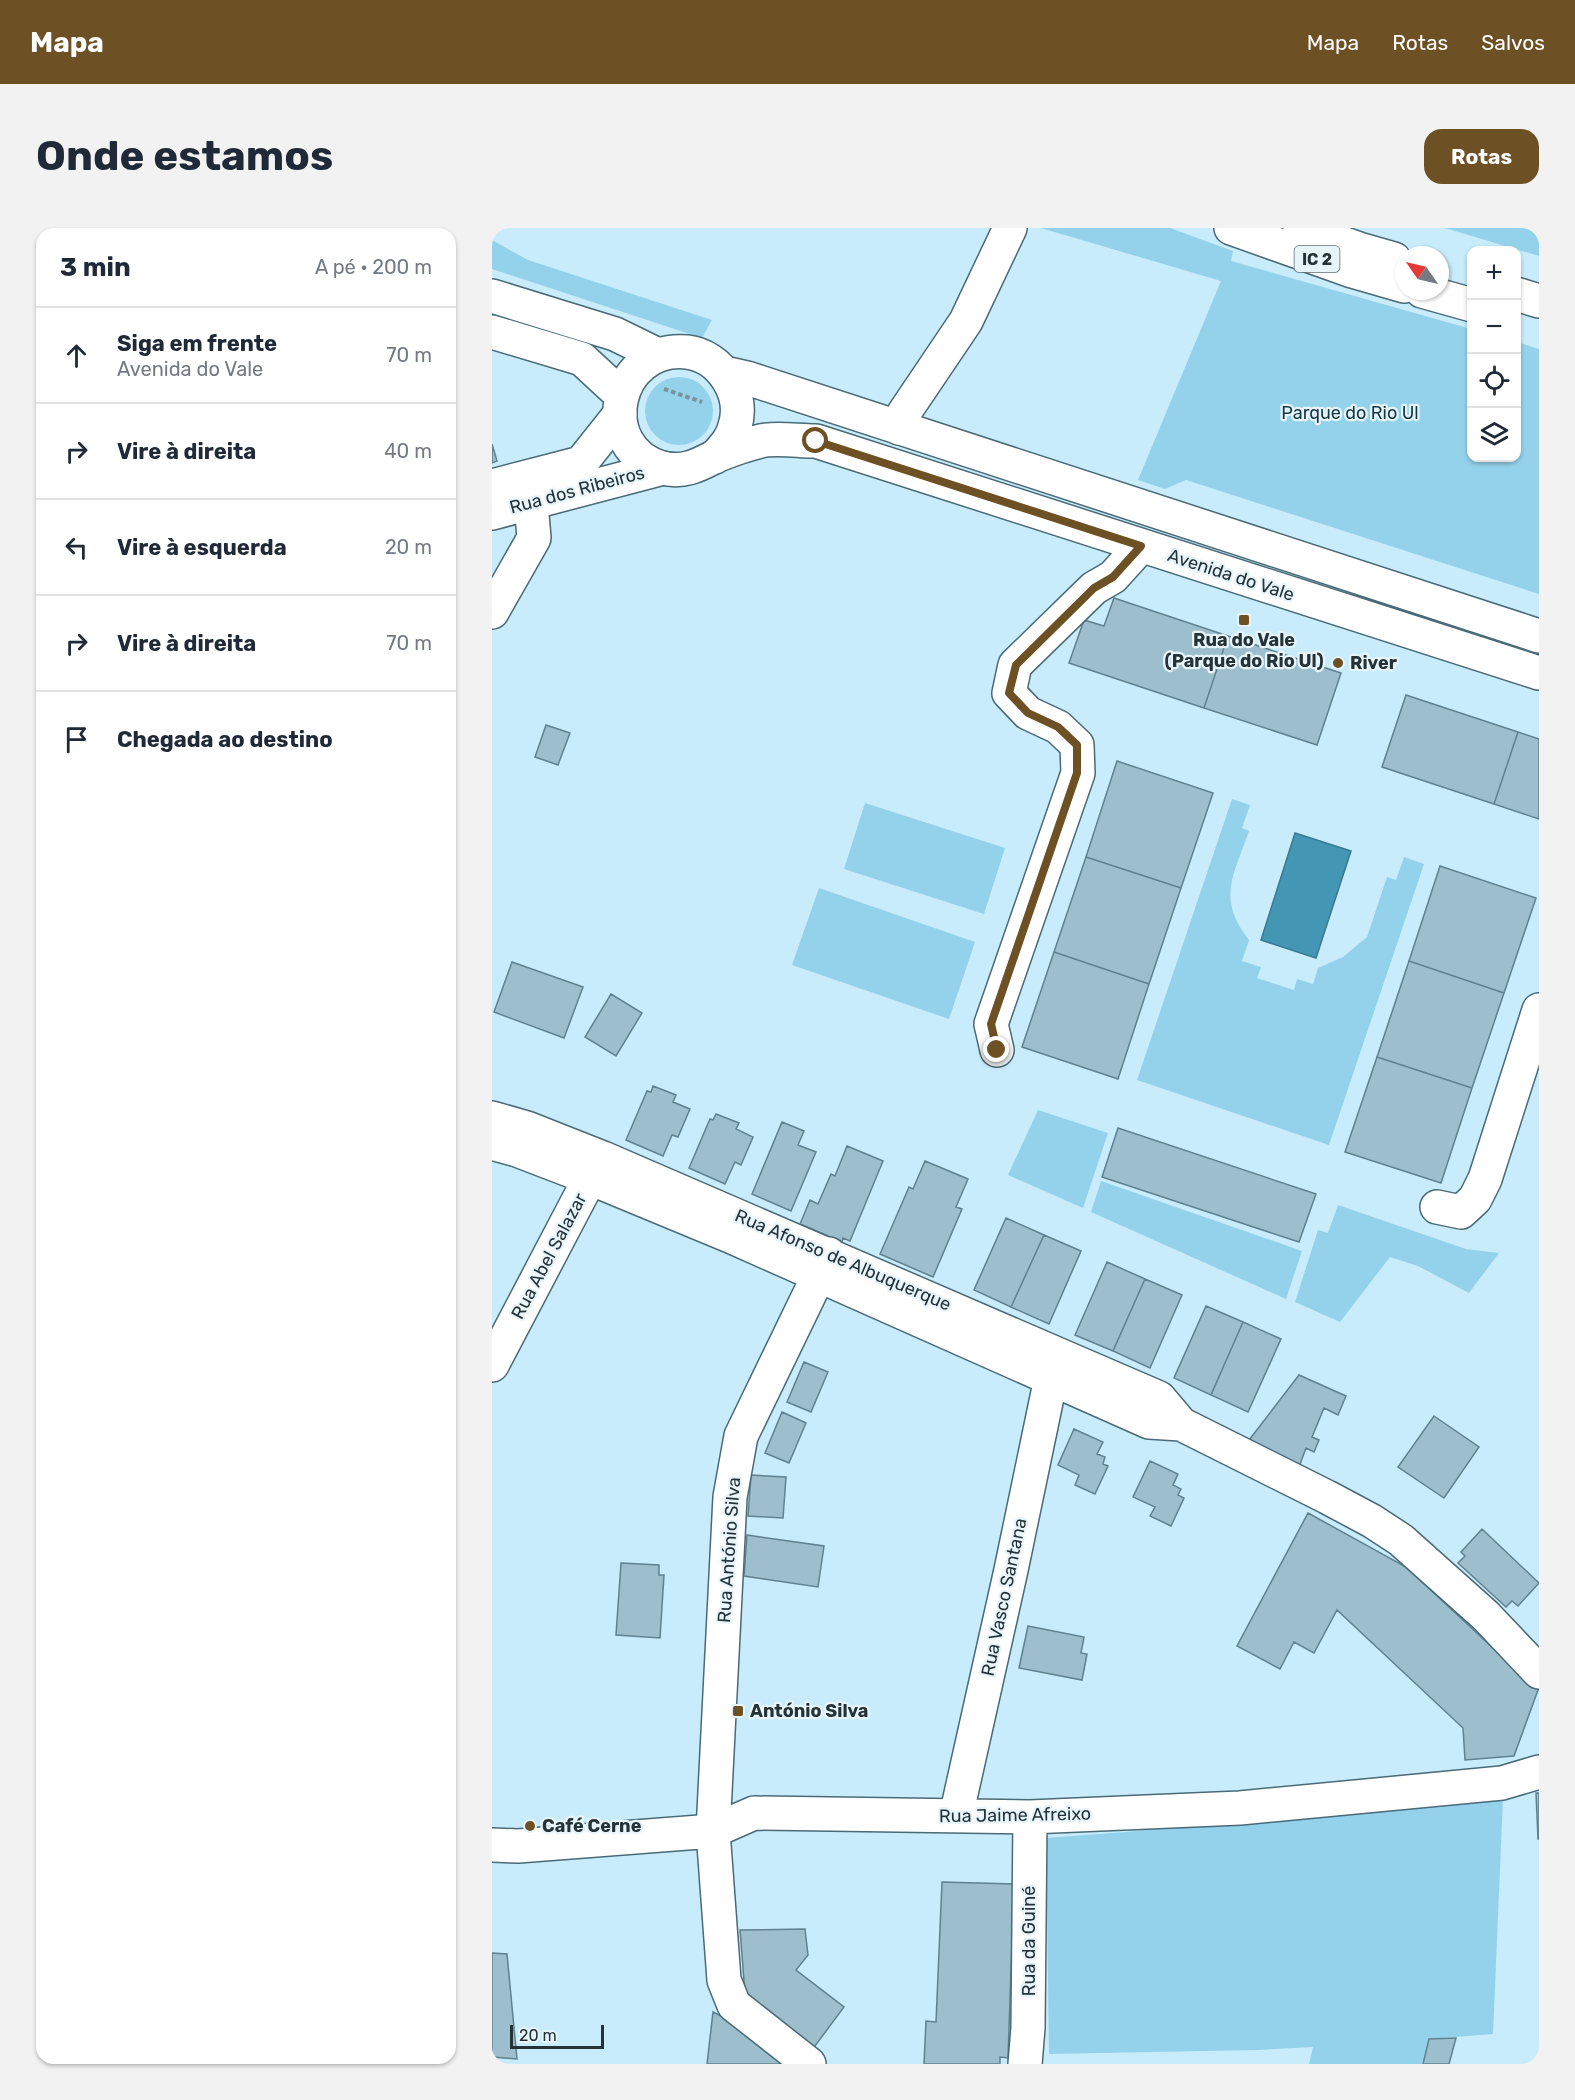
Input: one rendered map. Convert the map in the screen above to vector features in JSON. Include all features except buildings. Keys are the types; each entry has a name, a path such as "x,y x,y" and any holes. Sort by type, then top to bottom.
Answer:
{"main road":[{"path":"899,428 904,413 966,321 1010,228"},
{"name":"IC 2","path":"1231,228 1352,271 1395,283"},
{"name":"IC 2","path":"1300,228 1395,259"},
{"path":"1449,276 1467,281"},
{"path":"492,296 615,334 657,355"},
{"path":"1521,296 1539,301"},
{"path":"1449,299 1467,304"},
{"path":"1521,319 1539,324"},
{"path":"492,332 582,359 623,395"},
{"name":"Avenida do Vale","path":"657,355 676,351 694,353 711,361 725,373 747,378 1539,636"},
{"path":"657,355 641,364 623,395 623,432 633,448 646,460 663,468"},
{"path":"716,457 728,443 736,426 734,389 725,373"},
{"name":"Rua dos Ribeiros","path":"492,486 582,463 623,395"},
{"name":"Avenida do Vale","path":"663,468 681,470 700,466 716,457 766,440 816,441 1539,673"},
{"name":"Rua dos Ribeiros","path":"492,513 663,468"},
{"path":"492,612 534,538 531,503"},
{"path":"997,1050 991,1024 1077,773 1077,745 1058,727 1028,713 1009,693 1016,665 1094,588 1113,577 1141,546"},
{"path":"1437,1207 1461,1212 1475,1199 1485,1179 1539,1010"},
{"name":"Rua Afonso de Albuquerque","path":"492,1118 527,1128 603,1158 1051,1378 1149,1422 1181,1424 1327,1497 1401,1540 1486,1616 1539,1672"},
{"name":"Rua Afonso de Albuquerque","path":"492,1143 517,1150 823,1265 1159,1398 1181,1424"},
{"name":"Rua Abel Salazar","path":"492,1365 590,1178"},
{"name":"Rua António Silva","path":"809,2064 734,2004 724,1980 713,1831 730,1497 741,1436 823,1265"},
{"name":"Rua Vasco Santana","path":"956,1816 1009,1581 1051,1378"},
{"name":"Rua Jaime Afreixo","path":"492,1845 518,1846 713,1831 754,1813 1030,1817 1240,1808 1502,1782 1539,1772"},
{"name":"Rua da Guiné","path":"1025,2064 1028,2028 1030,1817"}],"path":[{"path":"623,395 737,414"}],"green space":[{"name":"Parque do Rio Ul","path":"1041,228 1170,228 1233,251 1231,261 1467,328 1467,462 1521,462 1521,343 1539,349 1539,594 1186,480 1165,489 1138,480 1221,281"},
{"path":"1445,228 1539,228 1539,256 1521,251 1521,246 1505,246"},
{"path":"492,240 528,260 712,320 702,338 492,269"},
{"path":"679,377 692,380 703,387 710,398 713,411 710,424 703,435 692,442 679,445 666,442 655,435 648,424 645,411 648,398 655,387 666,380"},
{"path":"1232,799 1250,805 1242,828 1249,831 1234,874 1231,899 1239,925 1249,940 1242,961 1261,967 1257,978 1294,990 1297,979 1313,984 1318,968 1343,957 1367,937 1387,877 1396,880 1404,857 1424,864 1329,1145 1137,1080"},
{"path":"865,803 1005,848 984,914 844,869"},
{"path":"819,888 975,942 949,1019 792,965"},
{"path":"1038,1110 1108,1133 1083,1208 1008,1175"},
{"path":"1101,1181 1302,1251 1286,1299 1091,1212"},
{"path":"1338,1205 1466,1249 1499,1253 1469,1293 1418,1266 1390,1257 1340,1322 1295,1302 1318,1230 1328,1233"},
{"path":"1503,1798 1493,2034 1430,2039 1423,2064 1309,2064 1313,2047 1049,2054 1046,1838"}],"shaded area":[{"path":"1295,833 1351,851 1316,958 1261,940"}],"place":[{"name":"Rua do Vale (Parque do Rio Ul)","path":"1244,620"},
{"name":"River","path":"1338,663"},
{"name":"António Silva","path":"738,1711"},
{"name":"Café Cerne","path":"530,1826"}],"route":[{"path":"816,441 1141,546 1113,577 1094,588 1016,665 1009,693 1028,713 1058,727 1077,745 1077,773 991,1024 997,1050"}]}
